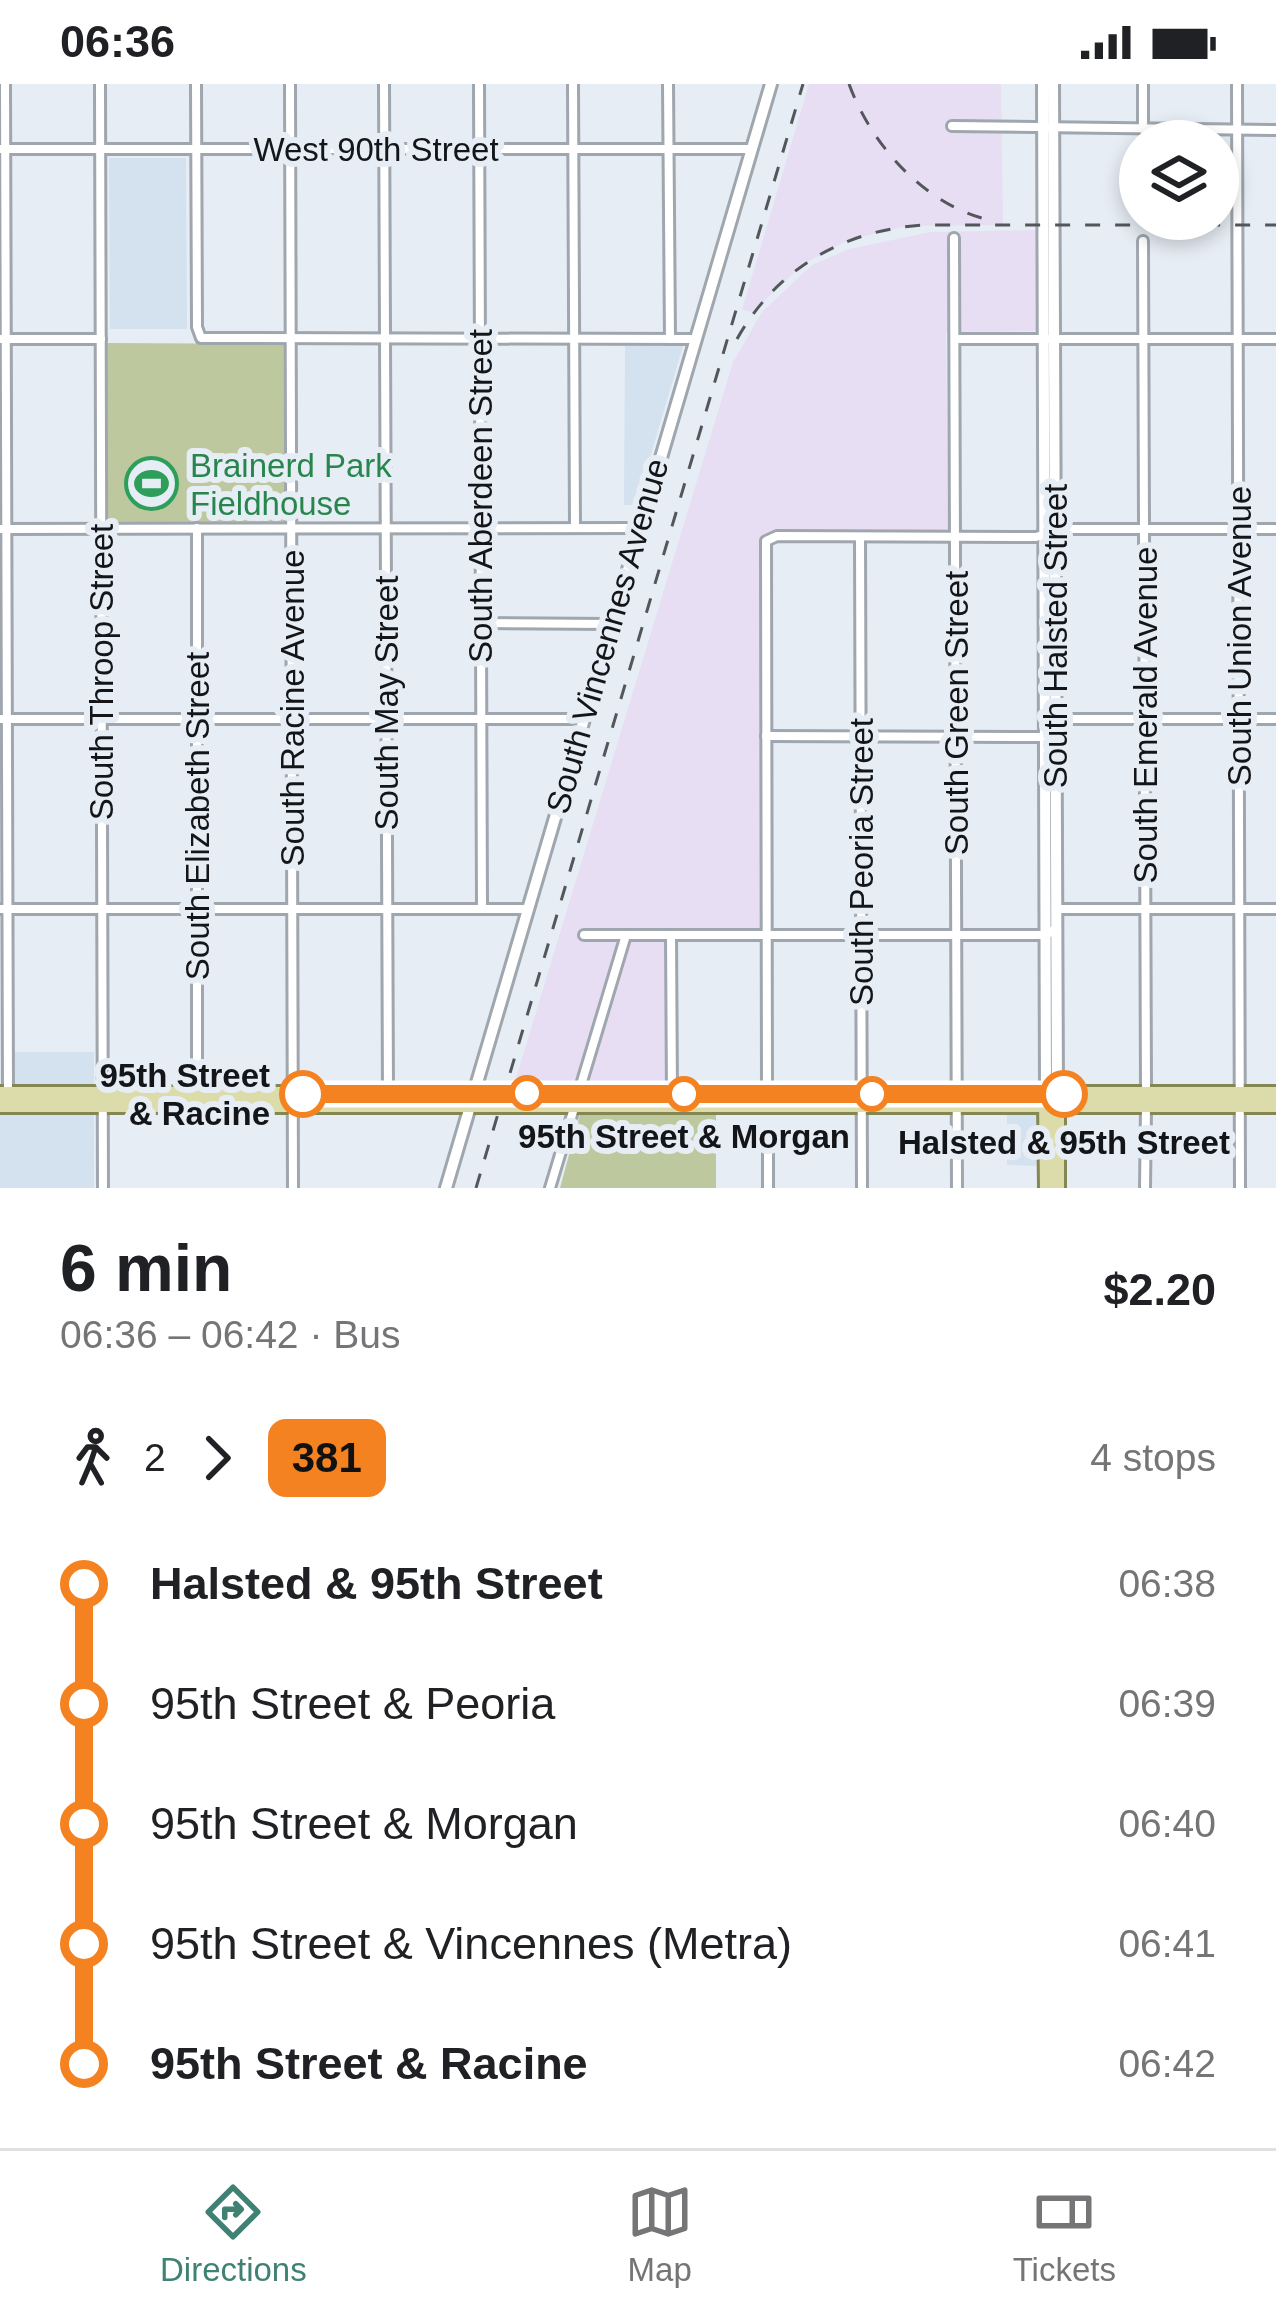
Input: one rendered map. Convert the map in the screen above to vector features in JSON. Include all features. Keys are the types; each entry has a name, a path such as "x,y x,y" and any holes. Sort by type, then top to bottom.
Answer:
{"main road":[{"name":"South Vincennes Avenue","path":"446,1188 771,84"},
{"name":"South Halsted Street","path":"1043,84 1048,129 1052,1100 1057,1188"},
{"name":"South Halsted Street","path":"1048,129 1053,84"},
{"path":"672,1099 767,1094 862,1100"},
{"path":"4,1099 1146,1100 1276,1094"},
{"path":"1240,1099 1276,1105"},
{"name":"South Halsted Street","path":"1047,1188 1052,1100"}],"street":[{"path":"4,1099 5,84"},
{"name":"South Throop Street","path":"100,84 103,1188"},
{"path":"196,84 197,327 201,338 694,339"},
{"name":"South Racine Avenue","path":"290,84 293,1188"},
{"name":"South May Street","path":"384,84 388,1100"},
{"name":"South Aberdeen Street","path":"479,84 482,909"},
{"path":"573,84 575,528"},
{"path":"668,84 670,339"},
{"path":"1143,84 1143,120"},
{"name":"South Union Avenue","path":"1237,84 1238,120"},
{"path":"952,126 1119,129"},
{"path":"1239,130 1276,130"},
{"name":"West 90th Street","path":"3,149 752,149"},
{"name":"South Green Street","path":"954,238 957,1188"},
{"name":"South Union Avenue","path":"1238,240 1240,1188"},
{"name":"South Emerald Avenue","path":"1143,242 1145,1188"},
{"path":"3,339 100,338"},
{"path":"955,339 1276,338"},
{"name":"South Elizabeth Street","path":"197,528 197,1099"},
{"path":"4,529 638,528"},
{"path":"767,1094 766,541 777,536 955,538 1144,529 1276,529"},
{"name":"South Peoria Street","path":"860,537 862,1188"},
{"path":"481,623 610,624"},
{"path":"4,719 582,719"},
{"path":"1050,719 1276,719"},
{"path":"766,736 1050,737"},
{"path":"1051,907 1276,909"},
{"path":"4,909 526,909"},
{"path":"584,935 1051,932"},
{"path":"550,1188 626,935"},
{"path":"671,935 672,1099"},
{"path":"768,1150 768,1188"}],"shaded area":[{"path":"809,84 1001,84 1003,225 907,226 848,240 802,265 753,312 742,310"},
{"path":"109,158 186,158 187,329 110,329"},
{"path":"1038,230 1039,331 946,332 948,534 761,535 760,929 667,929 667,1087 513,1088 733,362 762,312 812,265 849,249 931,232"},
{"path":"625,346 683,346 636,505 624,505"},
{"path":"14,1052 94,1052 94,1087 14,1087"},
{"path":"1007,1113 1042,1113 1042,1166 1007,1165"},
{"path":"0,1114 94,1114 94,1188 0,1188"}],"green space":[{"path":"107,343 285,344 285,524 108,523"},
{"path":"716,1113 716,1188 560,1188 580,1114"}],"railway":[{"path":"476,1188 803,84"},
{"path":"849,84 871,128 902,168 940,199 985,219"},
{"path":"737,339 753,314 793,273 841,244 896,228 1276,225"}],"bus line":[{"name":"381","path":"303,1094 1064,1094"}],"place":[{"name":"Brainerd Park Fieldhouse","path":"151,484"},
{"name":"95th Street & Racine","path":"303,1094"},
{"name":"95th Street & Morgan","path":"684,1094"},
{"name":"Halsted & 95th Street","path":"1064,1094"}]}
